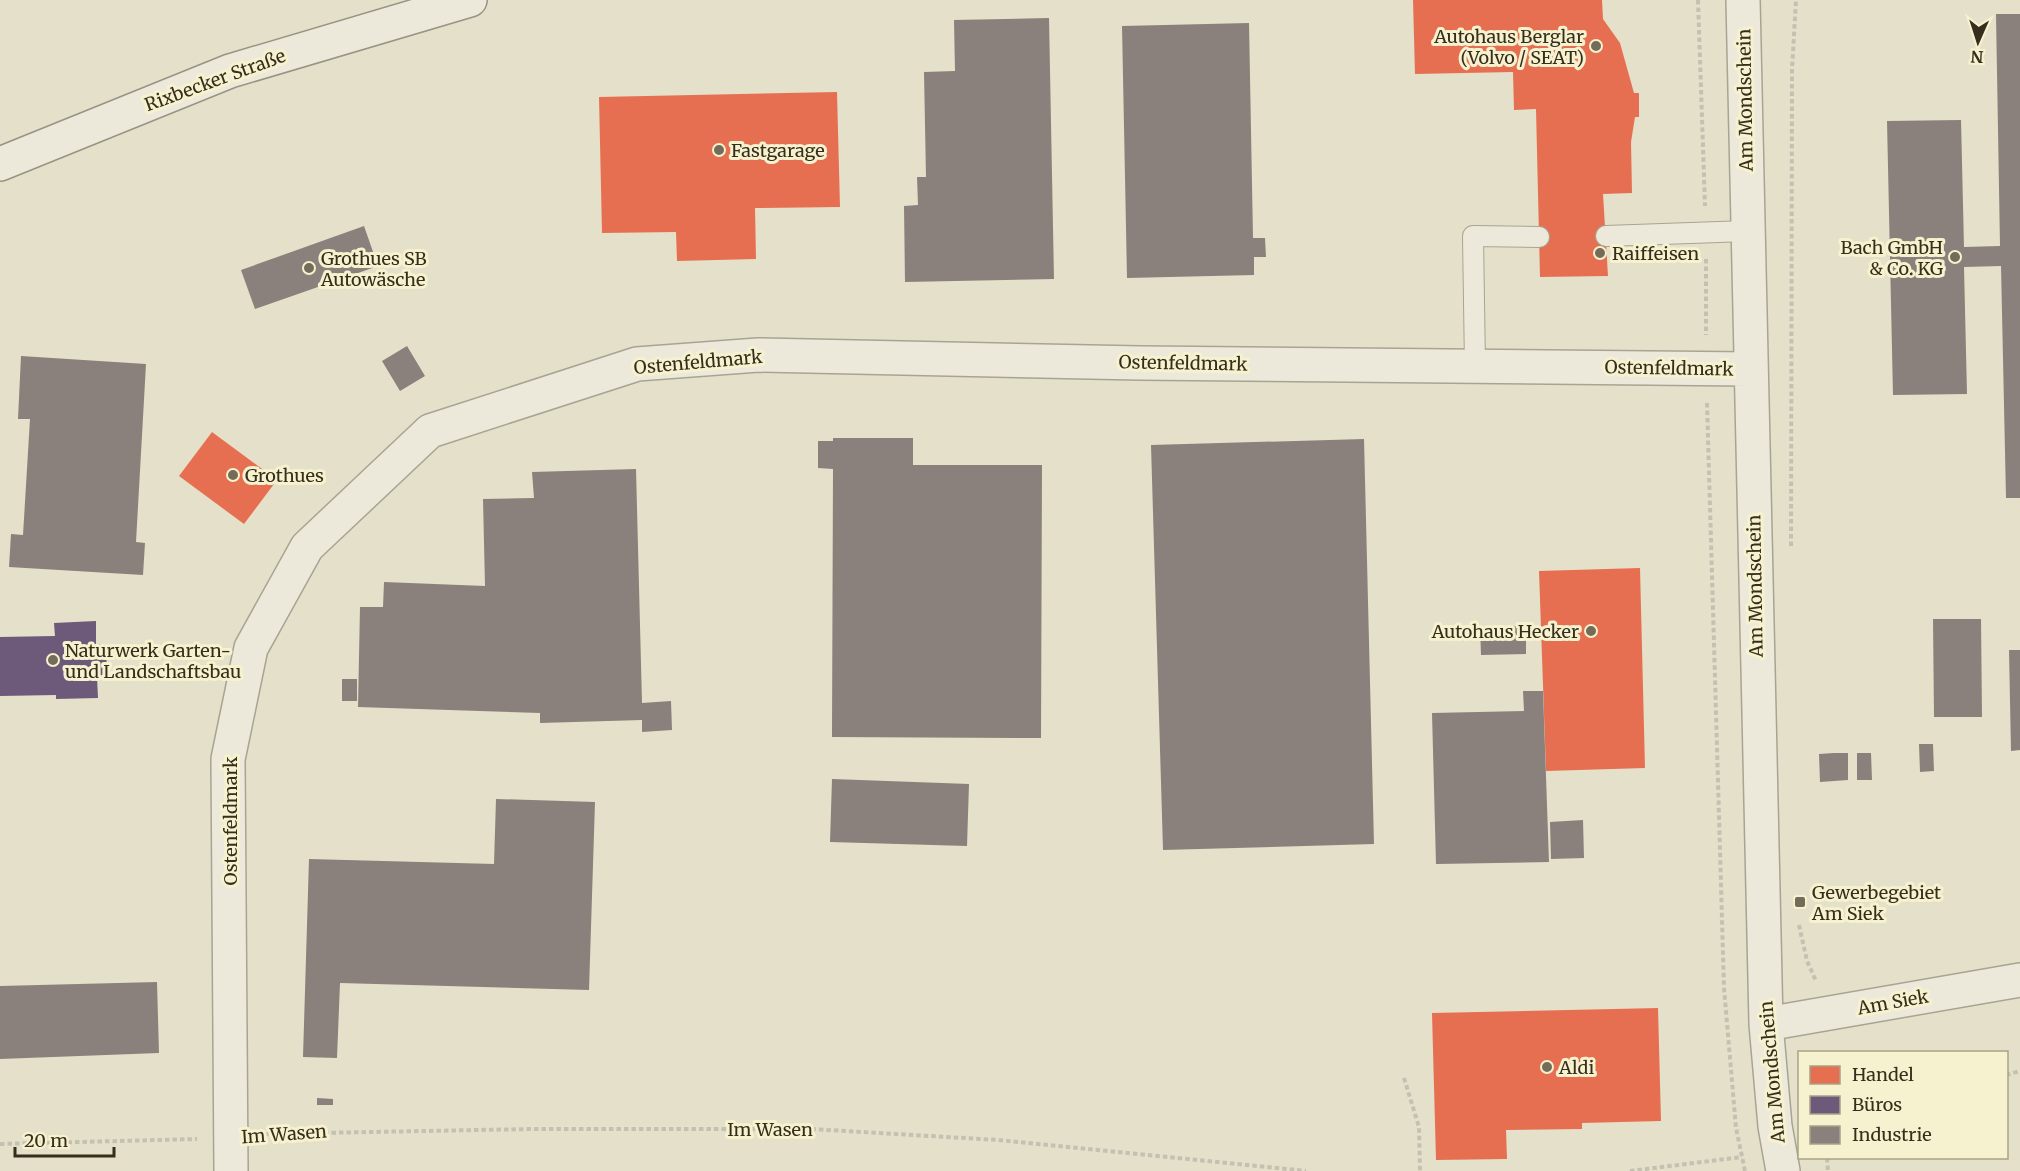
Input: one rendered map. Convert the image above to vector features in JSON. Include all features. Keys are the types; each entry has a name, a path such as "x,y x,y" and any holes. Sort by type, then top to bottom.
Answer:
{"street":[{"name":"Rixbecker Straße","path":"0,164 230,71 470,0"},
{"name":"Am Mondschein","path":"1743,0 1749,369 1766,1024 1781,1162"},
{"name":"Ostenfeldmark","path":"231,1171 228,759 251,648 307,548 430,431 637,364 758,355 1749,369"},
{"name":"Am Siek","path":"1766,1024 2020,980"}],"lane":[{"path":"1606,236 1747,231"},
{"path":"1475,366 1473,236 1539,237"}],"path":[{"path":"1698,0 1706,233 1707,369 1724,988 1736,1128 1744,1171"},
{"path":"1791,548 1792,70 1796,0"},
{"path":"1798,920 1807,961 1818,986 1823,1014"},
{"path":"1404,1078 1419,1127 1420,1171"},
{"name":"Im Wasen","path":"0,1144 232,1138 280,1132 532,1128 811,1129 998,1140 1306,1171"},
{"path":"1630,1171 1742,1157 1781,1162"}],"building: Handel":[{"path":"1413,0 1602,0 1603,19 1620,43 1634,93 1639,93 1639,117 1635,117 1631,142 1632,193 1603,194 1608,276 1540,277 1536,109 1514,110 1513,72 1415,74"},
{"name":"Fastgarage","path":"837,92 840,207 755,208 756,259 677,261 676,232 602,233 599,97"},
{"path":"212,432 277,480 244,524 179,476"},
{"name":"Autohaus Hecker","path":"1640,568 1645,768 1546,771 1539,571"},
{"name":"Aldi","path":"1658,1008 1661,1121 1582,1123 1582,1129 1506,1130 1507,1159 1436,1160 1432,1013"}],"building: Büros":[{"name":"Naturwerk Garten- und Landschaftsbau","path":"96,621 96,644 106,644 107,677 97,677 98,698 56,699 56,695 0,696 0,637 55,636 54,623"}],"building: Industrie":[{"name":"Bach GmbH & Co. KG","path":"1996,14 2020,14 2020,498 2006,498 2001,266 1964,267 1967,394 1893,395 1887,121 1961,120 1964,247 2000,246"},
{"path":"1049,18 1054,279 905,282 904,206 918,205 917,177 926,177 924,72 955,71 954,20"},
{"path":"1249,23 1253,238 1265,238 1266,257 1254,257 1254,275 1127,278 1122,26"},
{"name":"Grothues SB Autowäsche","path":"364,226 378,266 255,309 241,270"},
{"path":"407,346 425,376 400,391 382,361"},
{"path":"21,356 146,364 136,542 145,543 143,575 9,567 11,534 23,535 30,419 18,419"},
{"path":"833,438 913,438 913,465 1042,465 1041,738 832,737 833,469 818,468 818,441 833,441"},
{"path":"1364,439 1374,844 1163,850 1151,445"},
{"path":"636,469 642,703 671,701 672,730 642,732 642,720 540,723 540,713 358,707 360,607 383,607 384,582 485,586 483,499 534,498 532,472"},
{"path":"1933,619 1981,619 1982,717 1934,717"},
{"path":"1526,626 1526,654 1481,655 1480,627"},
{"path":"2009,650 2020,650 2020,750 2011,751"},
{"path":"342,679 357,679 357,701 342,701"},
{"path":"1523,691 1543,691 1549,862 1436,864 1432,713 1524,711"},
{"path":"1919,744 1933,744 1934,771 1920,772"},
{"path":"1848,753 1848,780 1820,782 1819,754"},
{"path":"1857,753 1871,753 1872,780 1857,780"},
{"path":"832,779 969,784 967,846 830,842"},
{"path":"496,799 595,802 589,990 340,983 337,1058 303,1057 309,859 494,864"},
{"path":"1583,820 1584,858 1551,859 1550,822"},
{"path":"157,982 159,1053 0,1059 0,986"},
{"path":"317,1098 333,1099 333,1105 317,1105"}],"place":[{"name":"Autohaus Berglar (Volvo / SEAT)","path":"1596,46"},
{"name":"Fastgarage","path":"719,150"},
{"name":"Raiffeisen","path":"1600,253"},
{"name":"Bach GmbH & Co. KG","path":"1955,257"},
{"name":"Grothues SB Autowäsche","path":"309,268"},
{"name":"Grothues","path":"233,475"},
{"name":"Autohaus Hecker","path":"1591,631"},
{"name":"Naturwerk Garten- und Landschaftsbau","path":"53,660"},
{"name":"Gewerbegebiet Am Siek","path":"1800,902"},
{"name":"Aldi","path":"1547,1067"}]}
